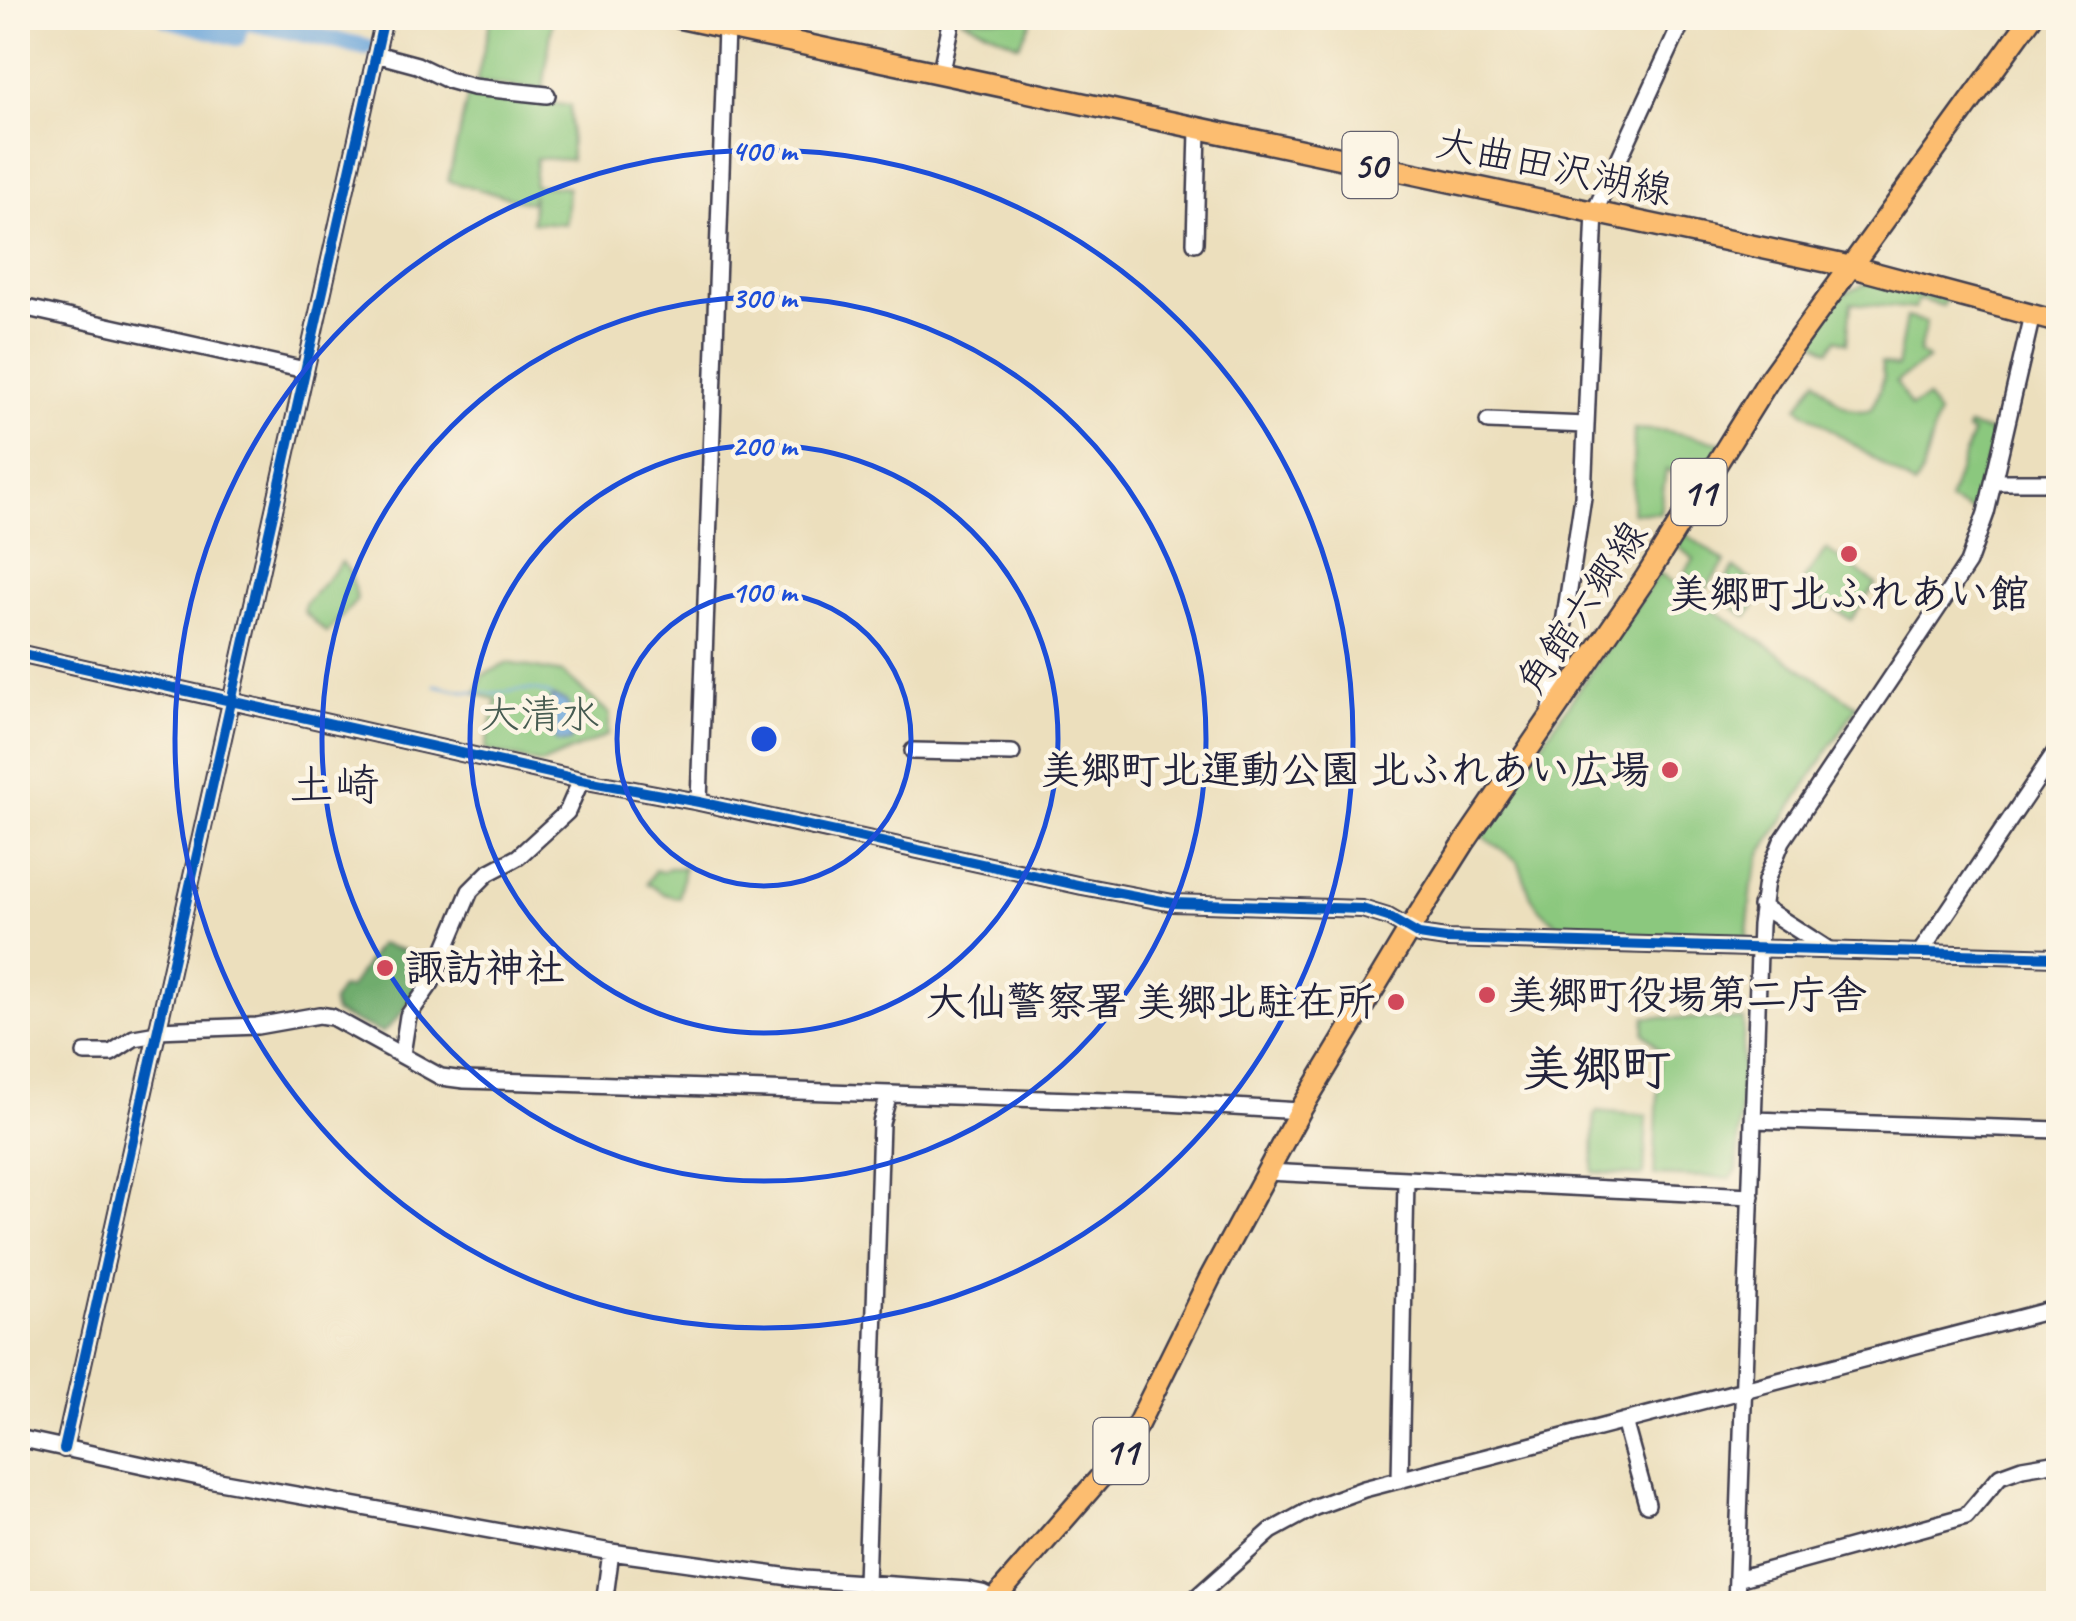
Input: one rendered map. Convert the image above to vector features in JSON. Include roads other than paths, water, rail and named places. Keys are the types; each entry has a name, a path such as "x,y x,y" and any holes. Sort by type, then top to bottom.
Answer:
{"main road":[{"name":"大曲田沢湖線","path":"680,18 1852,266 2058,322"},
{"name":"角館六郷線","path":"996,1602 1112,1464 1138,1424 1300,1112 1464,843 1646,580 1770,378 2031,18"}],"street":[{"path":"64,1449 384,18"},
{"path":"940,75 952,18"},
{"path":"1550,720 1584,497 1595,211 1684,18"},
{"path":"699,802 726,28"},
{"path":"376,54 474,87 547,95"},
{"path":"1195,242 1198,130"},
{"path":"18,306 305,370"},
{"path":"1736,1604 1759,950 1766,880 1782,841 1968,563 1993,482 2032,315"},
{"path":"1488,421 1586,425"},
{"path":"1993,482 2058,482"},
{"path":"18,653 582,780 1154,899 1362,908 1388,917 1408,930 1446,939 2058,957"},
{"path":"1920,953 2058,748"},
{"path":"912,751 1012,754"},
{"path":"402,1054 408,1016 431,983 470,890 488,873 518,857 567,812 582,780"},
{"path":"1761,906 1832,952"},
{"path":"85,1053 111,1053 134,1038 157,1032 257,1026 319,1015 358,1028 441,1077 464,1080 1300,1112"},
{"path":"866,1583 881,1123 889,1094"},
{"path":"1754,1120 2058,1130"},
{"path":"1268,1172 1751,1196"},
{"path":"1400,1480 1406,1180"},
{"path":"1189,1604 1271,1531 1291,1518 1364,1489 2058,1308"},
{"path":"1624,1421 1647,1504"},
{"path":"18,1438 208,1480 611,1552 804,1579 966,1590 996,1602"},
{"path":"1737,1579 1966,1516 2000,1476 2058,1462"},
{"path":"604,1604 611,1552"}],"water":[{"name":"大清水","path":"552,696 566,701 572,716 570,742 557,742 554,737"}],"waterway":[{"path":"166,18 237,37 241,20 366,47"},
{"path":"435,685 483,693 529,690 552,696"}],"place":[{"name":"美郷町北ふれあい館","path":"1849,554"},
{"name":"美郷町北運動公園 北ふれあい広場","path":"1670,770"},
{"name":"諏訪神社","path":"385,968"},
{"name":"美郷町役場第二庁舎","path":"1487,995"},
{"name":"大仙警察署 美郷北駐在所","path":"1396,1002"}],"district":[{"name":"土崎","path":"334,785"},
{"name":"美郷町","path":"1596,1068"}]}
